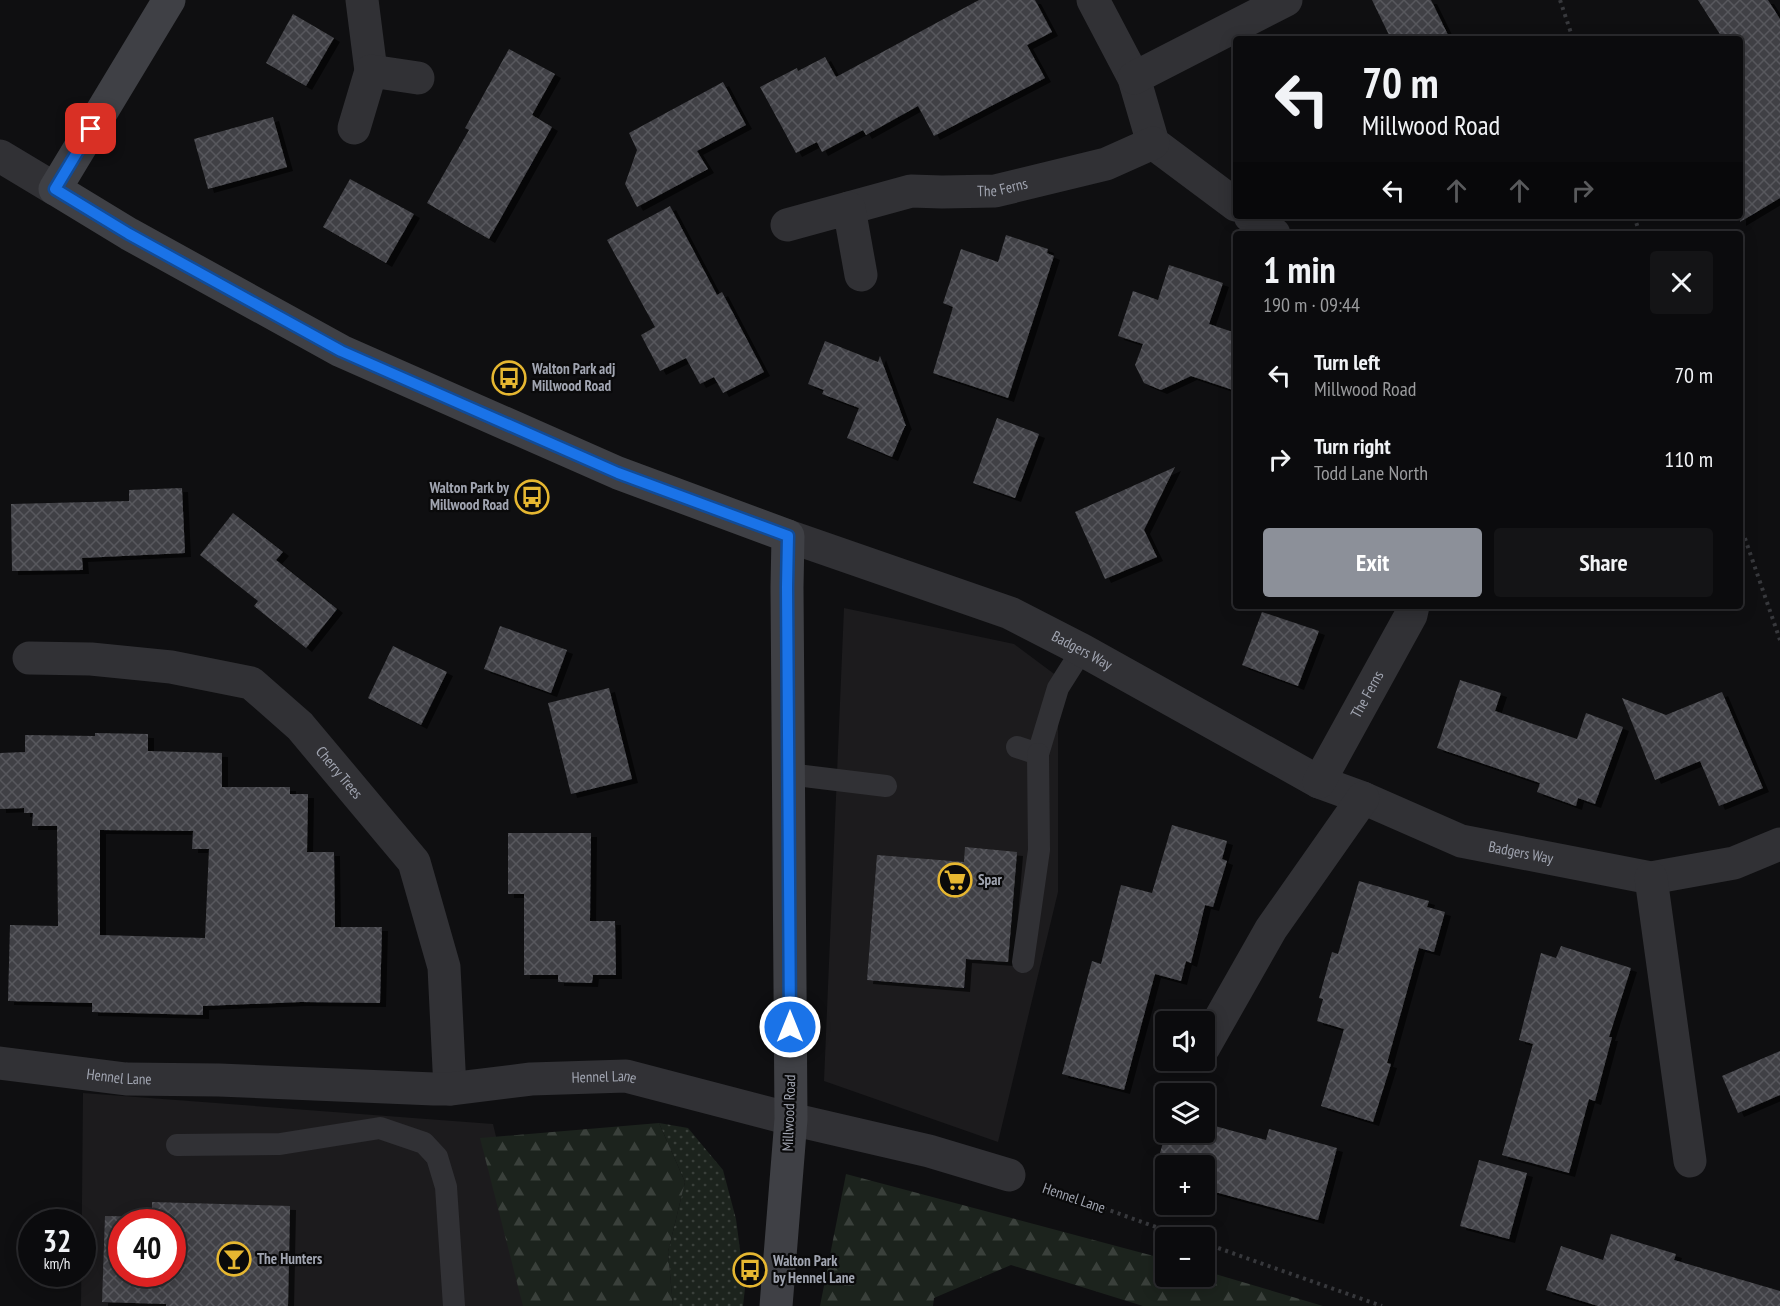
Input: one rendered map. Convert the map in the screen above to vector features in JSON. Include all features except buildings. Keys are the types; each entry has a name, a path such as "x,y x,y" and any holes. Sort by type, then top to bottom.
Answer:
{"street":[{"path":"55,189 169,0"},
{"path":"354,128 371,71 362,0"},
{"path":"1093,0 1134,78 1153,143 1233,204"},
{"path":"1134,78 1286,0"},
{"path":"371,71 418,78"},
{"name":"The Ferns","path":"787,225 911,191 995,191 1106,165 1153,143"},
{"path":"0,156 129,234 341,351 618,473 788,536"},
{"path":"849,208 861,275"},
{"path":"1254,219 1270,231"},
{"name":"Badgers Way","path":"788,536 1010,613 1082,650 1319,782 1363,798 1461,841 1652,878 1734,863 1780,843"},
{"name":"Millwood Road","path":"776,1306 791,1119 788,536"},
{"name":"The Ferns","path":"1319,782 1412,609"},
{"name":"Cherry Trees","path":"29,658 91,659 171,667 251,683 300,726 414,862 444,967 450,1089"},
{"path":"1215,1028 1271,929 1363,798"},
{"path":"1652,878 1690,1161"},
{"name":"Hennel Lane","path":"0,1063 126,1079 219,1080 450,1089 531,1079 626,1076 791,1119 929,1151 1009,1175"}],"lane":[{"path":"1023,962 1039,850 1027,750 1058,688 1082,650"},
{"path":"788,774 886,786"},
{"path":"177,1146 280,1144 380,1128 424,1143 437,1157 446,1187 454,1306"}],"path":[{"path":"1560,0 1572,36"},
{"path":"1743,533 1780,640"},
{"name":"Hennel Lane","path":"1009,1175 1157,1227"},
{"path":"1215,1248 1382,1306"}],"shaded area":[{"path":"844,608 1014,644 1065,682 1058,688 1058,892 998,1142 824,1081"},
{"path":"83,1093 493,1124 537,1306 81,1306 81,1287 96,1287 96,1209 82,1209"}],"green space":[{"path":"659,1123 688,1128 723,1170 736,1219 745,1288 743,1306 673,1306 668,1252 685,1182"},
{"path":"659,1123 685,1182 668,1252 673,1306 523,1306 480,1138"},
{"path":"846,1174 1155,1256 1155,1287 1215,1287 1215,1274 1323,1306 1143,1306 1011,1265 934,1298 933,1306 820,1306"}],"place":[{"name":"Walton Park adj Millwood Road","path":"509,378"},
{"name":"Walton Park by Millwood Road","path":"532,497"},
{"name":"Spar","path":"955,880"},
{"name":"The Hunters","path":"234,1259"},
{"name":"Walton Park by Hennel Lane","path":"750,1270"}],"route":[{"path":"91,129 55,189 129,234 341,351 618,473 788,536 790,1027"}]}
